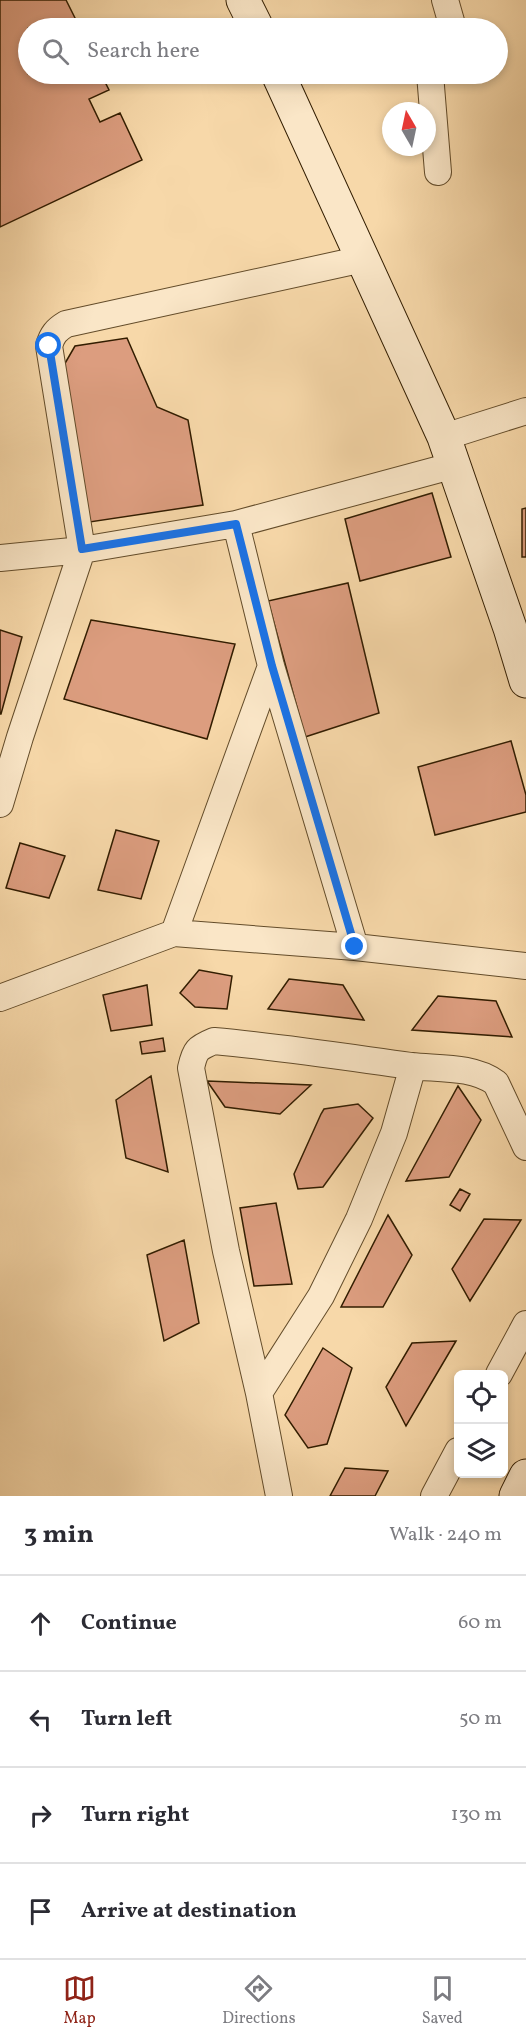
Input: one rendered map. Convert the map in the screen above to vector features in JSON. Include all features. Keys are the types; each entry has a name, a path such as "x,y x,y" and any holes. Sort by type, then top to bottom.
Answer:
{"street":[{"path":"243,0 252,18"},
{"path":"446,0 450,18"},
{"path":"283,84 450,451 526,681"},
{"path":"431,84 438,172"},
{"path":"0,804 82,549 49,346 57,329 66,324 363,259"},
{"path":"0,558 82,549 236,524 450,451 526,411"},
{"path":"236,524 272,666 355,947"},
{"path":"174,933 272,666"},
{"path":"0,998 174,933 355,947 526,966"},
{"path":"279,1496 259,1393 226,1251 193,1080 191,1068 195,1052 214,1041 291,1048 413,1066 475,1072 487,1076 496,1083 526,1147"},
{"path":"259,1393 321,1296 359,1219 394,1133 413,1066"},
{"path":"501,1370 526,1324"},
{"path":"435,1496 454,1460"}],"building":[{"path":"0,0 66,0 75,18 18,18 18,84 106,84 109,90 89,99 100,122 120,113 142,160 0,227"},
{"path":"127,338 157,407 188,420 203,505 83,523 64,365 75,346"},
{"path":"432,493 451,557 360,581 345,519"},
{"path":"526,508 526,557 522,557 522,509"},
{"path":"348,583 379,713 305,737 268,601"},
{"path":"91,620 235,644 207,739 64,699"},
{"path":"0,630 22,637 1,714 0,714"},
{"path":"511,741 526,795 526,812 435,835 418,767"},
{"path":"116,830 159,841 141,899 98,890"},
{"path":"20,843 65,856 49,898 6,888"},
{"path":"199,970 232,976 227,1009 195,1007 180,993"},
{"path":"289,979 343,985 364,1020 268,1009"},
{"path":"147,985 152,1025 111,1031 103,995"},
{"path":"438,996 496,1001 512,1037 412,1030"},
{"path":"163,1038 165,1051 142,1054 140,1042"},
{"path":"151,1076 168,1172 126,1158 116,1100"},
{"path":"207,1081 311,1085 280,1114 225,1107"},
{"path":"458,1086 481,1120 449,1177 406,1181"},
{"path":"358,1104 373,1118 323,1187 298,1189 294,1174 324,1109"},
{"path":"460,1189 470,1194 460,1211 450,1205"},
{"path":"276,1203 292,1284 254,1286 240,1208"},
{"path":"388,1215 412,1255 383,1307 341,1307"},
{"path":"484,1219 521,1220 470,1301 452,1269"},
{"path":"184,1240 199,1323 164,1341 147,1255"},
{"path":"456,1341 406,1426 386,1387 412,1343"},
{"path":"323,1348 352,1368 327,1444 308,1448 285,1415"},
{"path":"345,1468 388,1471 375,1496 330,1496"}],"route":[{"path":"49,346 82,549 236,524 272,666 355,947"}]}
